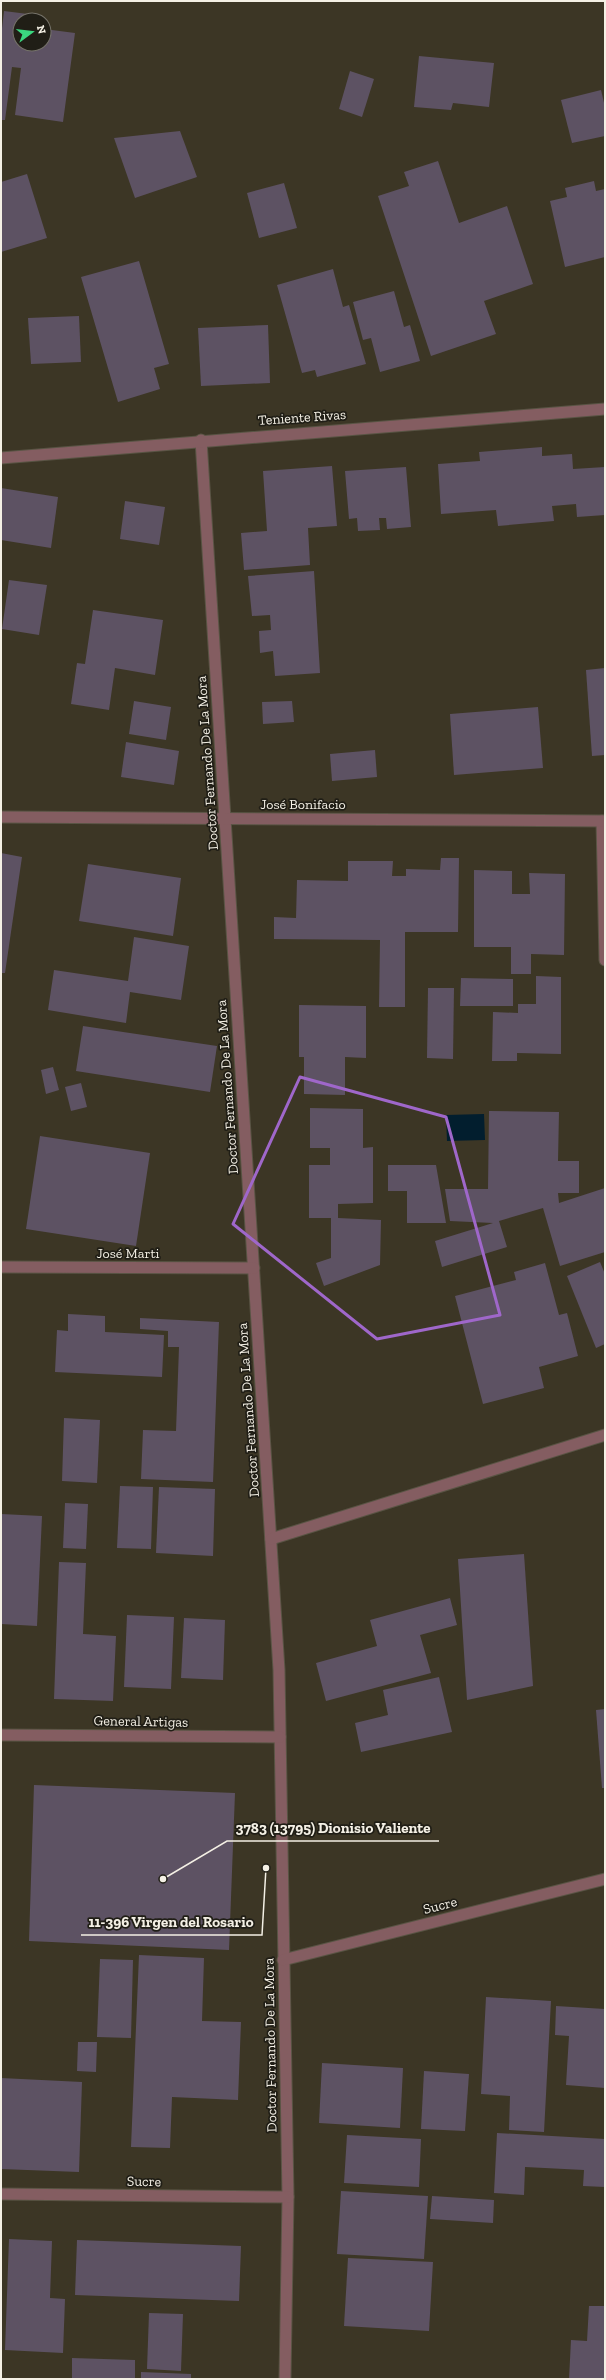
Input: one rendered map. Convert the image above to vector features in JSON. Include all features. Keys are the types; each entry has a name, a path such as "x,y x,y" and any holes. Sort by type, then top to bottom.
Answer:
{"street":[{"name":"Teniente Rivas","path":"1,458 202,440 605,409"},
{"name":"Doctor Fernando De La Mora","path":"202,440 279,1670 288,2197 285,2379"},
{"name":"José Bonifacio","path":"1,817 603,821"},
{"path":"603,821 605,960"},
{"name":"José Marti","path":"1,1267 254,1268"},
{"path":"271,1539 605,1435"},
{"name":"General Artigas","path":"1,1734 280,1737"},
{"name":"Sucre","path":"283,1960 605,1879"},
{"name":"Sucre","path":"1,2194 288,2197"}],"highlighted area":[{"path":"300,1077 446,1117 500,1315 377,1339 233,1224"}],"water":[{"path":"484,1114 485,1140 447,1141 446,1115"}],"building":[{"path":"4,11 12,12 12,52 52,52 52,30 75,33 63,122 15,115 21,68 12,67 5,120 1,120 1,37"},
{"path":"419,56 494,63 489,107 453,103 451,110 414,107"},
{"path":"350,71 374,79 362,117 339,109"},
{"path":"601,90 605,107 605,136 572,143 561,100"},
{"path":"180,131 197,177 135,198 114,138"},
{"path":"438,161 459,223 507,206 533,284 484,301 496,334 431,356 378,196 409,186 404,172"},
{"path":"27,174 47,238 1,252 1,182"},
{"path":"594,181 596,191 605,189 605,257 565,267 550,201 567,197 565,188"},
{"path":"284,183 297,228 259,238 247,193"},
{"path":"139,261 169,364 154,368 160,389 118,402 81,277"},
{"path":"333,269 343,307 349,305 366,364 317,377 315,370 302,373 277,285"},
{"path":"394,291 404,327 410,325 420,361 380,372 371,338 363,340 353,302"},
{"path":"79,316 81,362 31,364 28,318"},
{"path":"268,325 270,383 201,386 198,328"},
{"path":"542,447 542,456 572,454 573,469 605,467 605,515 577,517 576,504 552,506 554,521 498,526 496,510 441,514 438,464 480,461 479,452"},
{"path":"332,466 337,526 308,528 310,565 244,570 241,533 267,531 263,471"},
{"path":"406,467 411,527 387,529 386,518 379,518 380,530 358,531 357,518 349,519 345,471"},
{"path":"1,488 58,497 51,548 1,540"},
{"path":"125,501 165,507 159,545 120,539"},
{"path":"314,571 320,673 275,676 273,651 260,653 259,631 271,630 270,615 252,616 248,576"},
{"path":"9,580 47,585 39,635 2,629"},
{"path":"93,610 163,620 155,675 115,668 109,710 71,704 77,663 85,664"},
{"path":"605,668 605,755 592,756 586,670"},
{"path":"134,701 171,707 166,740 129,734"},
{"path":"292,701 294,722 263,724 262,702"},
{"path":"538,707 543,768 454,775 450,714"},
{"path":"126,742 179,751 174,785 121,777"},
{"path":"375,750 377,777 332,781 330,754"},
{"path":"1,853 22,857 5,973 1,973"},
{"path":"441,858 459,858 458,932 405,932 405,1007 379,1007 380,940 274,939 274,917 296,918 297,880 348,881 348,861 393,861 392,876 406,876 406,869 440,870"},
{"path":"88,864 181,878 173,936 79,921"},
{"path":"474,870 512,871 512,894 530,894 529,873 565,874 564,955 531,954 531,974 511,974 511,947 474,947"},
{"path":"134,937 189,946 181,1000 130,992 126,1023 48,1010 54,970 128,981"},
{"path":"536,976 561,977 561,1054 517,1053 517,1061 492,1061 493,1012 518,1013 518,1004 536,1004"},
{"path":"461,978 513,979 513,1006 460,1006"},
{"path":"428,988 454,988 453,1059 427,1058"},
{"path":"299,1005 366,1006 366,1058 345,1057 345,1095 304,1094 304,1057 299,1057"},
{"path":"83,1026 217,1046 210,1092 76,1071"},
{"path":"53,1067 59,1090 46,1094 41,1070"},
{"path":"81,1083 87,1107 71,1111 65,1087"},
{"path":"310,1108 363,1109 363,1148 373,1147 373,1203 338,1204 338,1218 381,1220 380,1265 324,1286 316,1263 331,1258 331,1218 309,1218 309,1165 330,1165 330,1148 310,1148"},
{"path":"489,1111 559,1112 558,1161 579,1161 579,1193 558,1193 559,1203 605,1188 605,1252 560,1266 543,1208 499,1221 507,1247 442,1267 435,1241 493,1223 450,1221 445,1189 488,1189"},
{"path":"40,1136 150,1153 136,1246 26,1229"},
{"path":"388,1165 436,1165 446,1223 407,1223 407,1191 388,1191"},
{"path":"600,1262 605,1274 605,1344 596,1348 567,1276"},
{"path":"545,1263 559,1315 567,1313 578,1356 539,1367 544,1388 483,1404 455,1296 516,1280 514,1272"},
{"path":"68,1314 105,1316 105,1332 164,1335 162,1377 55,1372 57,1330 68,1331"},
{"path":"140,1318 219,1322 213,1482 141,1479 143,1430 176,1431 179,1347 168,1347 168,1331 140,1329"},
{"path":"64,1418 100,1420 97,1483 62,1481"},
{"path":"120,1486 153,1487 151,1549 117,1548"},
{"path":"159,1487 215,1489 213,1556 156,1553"},
{"path":"65,1503 88,1504 86,1549 63,1548"},
{"path":"1,1514 42,1516 37,1626 1,1624"},
{"path":"524,1554 533,1686 467,1700 458,1559"},
{"path":"59,1562 86,1563 83,1634 116,1636 113,1701 54,1699"},
{"path":"450,1598 457,1625 420,1635 431,1673 326,1701 316,1663 377,1646 370,1620"},
{"path":"127,1615 174,1617 171,1689 124,1687"},
{"path":"184,1618 225,1620 223,1680 181,1678"},
{"path":"439,1677 452,1732 361,1752 355,1723 388,1715 383,1690"},
{"path":"605,1709 605,1788 602,1788 596,1710"},
{"path":"34,1785 235,1793 229,1950 29,1941"},
{"path":"139,1955 204,1958 202,2021 241,2022 238,2100 172,2097 170,2148 131,2147"},
{"path":"100,1959 133,1960 131,2038 97,2037"},
{"path":"486,1997 551,2001 544,2132 509,2130 510,2096 481,2094"},
{"path":"556,2006 605,2009 605,2088 566,2085 569,2036 555,2035"},
{"path":"78,2042 97,2042 96,2072 77,2071"},
{"path":"322,2063 403,2068 400,2128 319,2123"},
{"path":"424,2071 469,2074 465,2131 421,2129"},
{"path":"1,2078 82,2082 79,2172 1,2169"},
{"path":"497,2133 605,2139 605,2187 583,2186 584,2170 525,2167 524,2195 494,2193"},
{"path":"347,2135 421,2139 419,2187 344,2183"},
{"path":"341,2191 428,2196 424,2259 337,2254"},
{"path":"432,2196 494,2200 493,2223 430,2219"},
{"path":"9,2239 52,2241 50,2298 65,2299 63,2353 5,2350"},
{"path":"77,2240 241,2246 239,2301 75,2295"},
{"path":"348,2258 433,2262 429,2331 344,2326"},
{"path":"589,2306 605,2306 605,2379 569,2379 571,2340 587,2341"},
{"path":"149,2313 183,2314 181,2371 147,2369"},
{"path":"72,2358 135,2360 135,2379 72,2379"},
{"path":"141,2372 191,2374 191,2379 141,2379"}],"place":[{"name":"11-396 Virgen del Rosario","path":"266,1868"},
{"name":"3783 (13795) Dionisio Valiente","path":"163,1879"}]}
